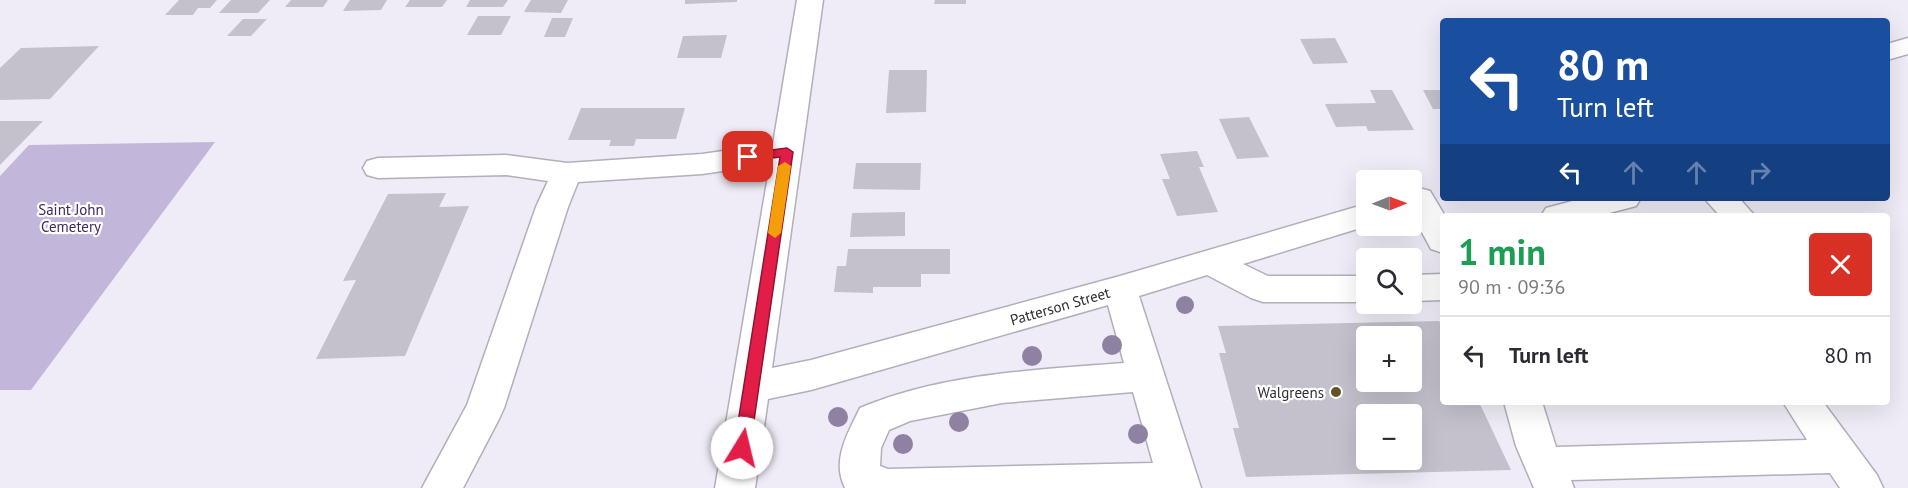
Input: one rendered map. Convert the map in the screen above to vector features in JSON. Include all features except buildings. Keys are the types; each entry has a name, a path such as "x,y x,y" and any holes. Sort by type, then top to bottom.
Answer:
{"street":[{"path":"735,488 810,0"},
{"path":"1890,51 1908,46"},
{"path":"378,168 506,165 567,173 702,164 787,152"},
{"path":"442,488 485,408 552,207 567,173"},
{"path":"1425,197 1440,234"},
{"path":"1568,213 1614,201"},
{"path":"1723,201 1736,213"},
{"name":"Patterson Street","path":"752,387 811,375 1213,263 1356,218"},
{"path":"1213,263 1263,289 1356,289"},
{"path":"1422,288 1440,287"},
{"path":"1120,289 1147,376 1180,484 887,487 859,476 861,448 874,419 904,406 1002,388 1147,376"},
{"path":"1524,405 1536,446 1549,476 1840,456"},
{"path":"1804,405 1863,488"}],"green space":[{"name":"Saint John Cemetery","path":"215,142 31,390 0,390 0,176 29,145"}],"slow traffic":[{"path":"775,233 785,166"}],"place":[{"name":"Walgreens","path":"1336,392"}],"route":[{"path":"742,448 787,152 748,157"}]}
